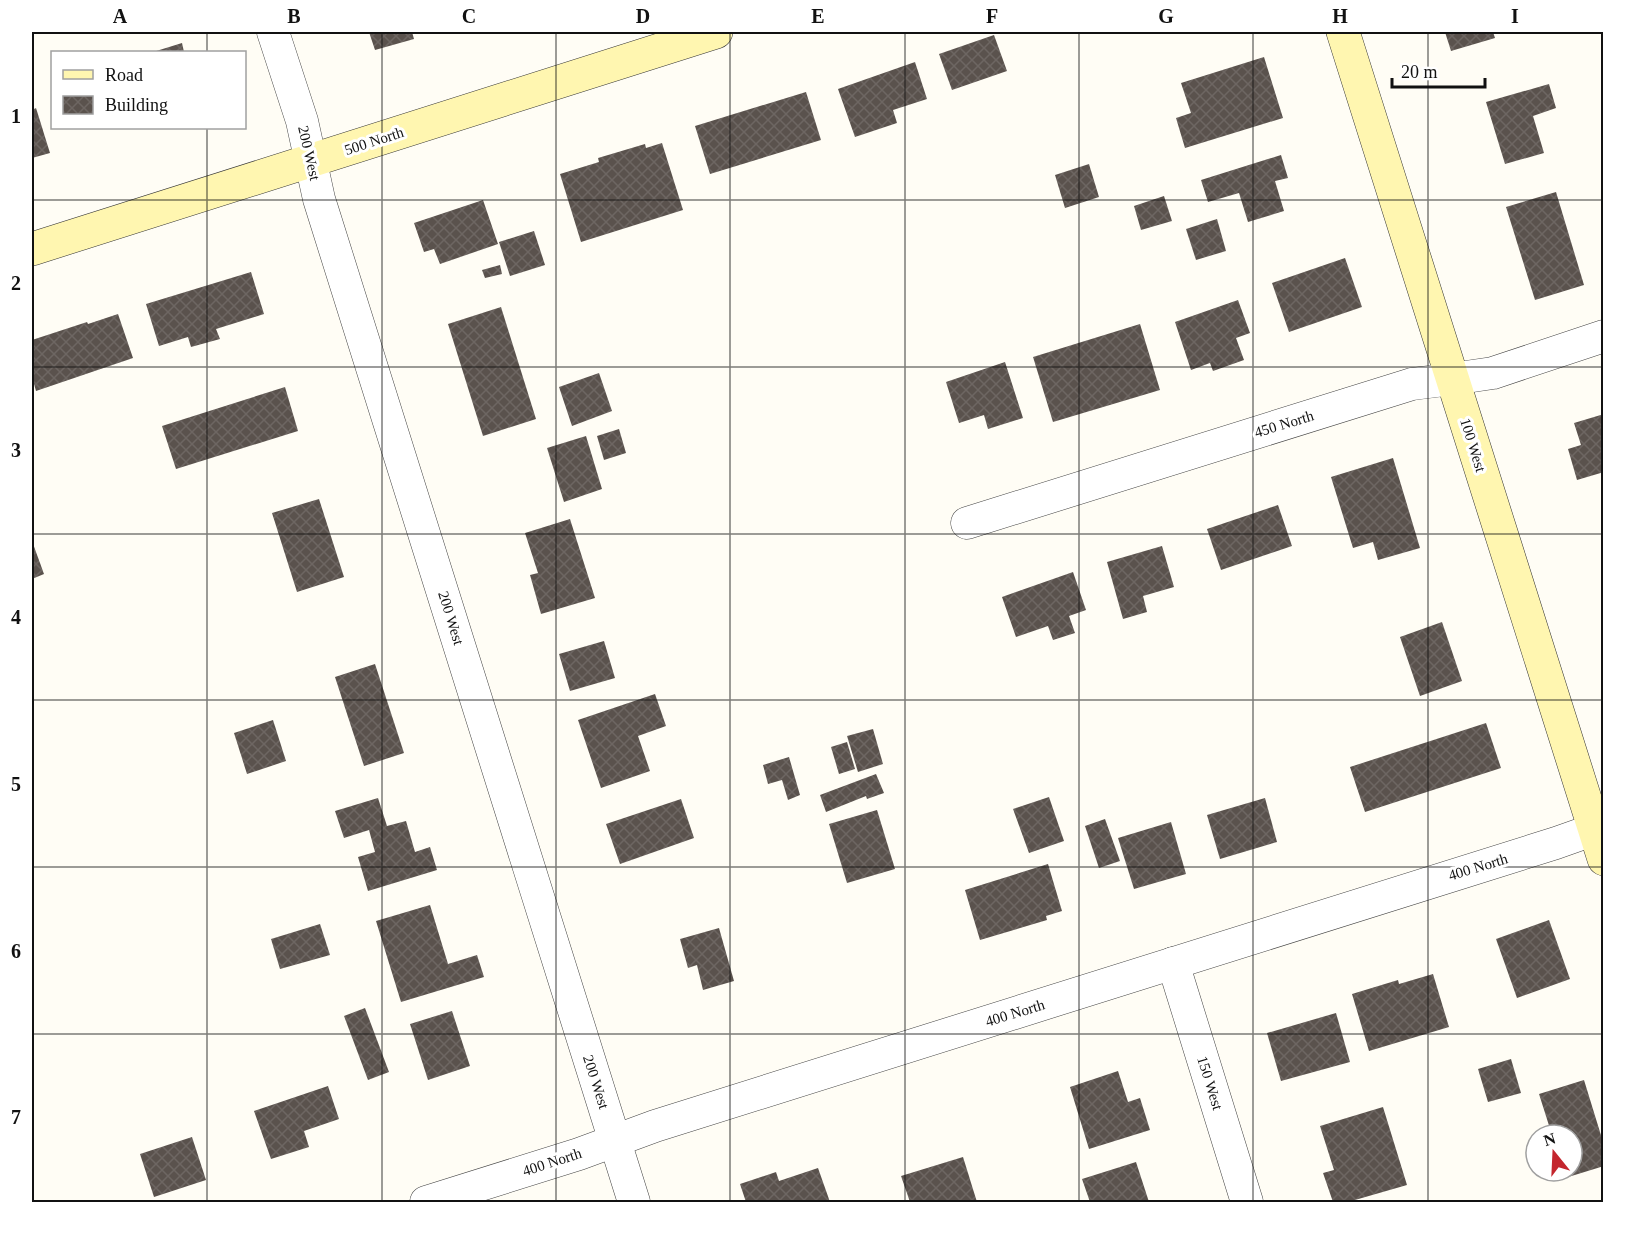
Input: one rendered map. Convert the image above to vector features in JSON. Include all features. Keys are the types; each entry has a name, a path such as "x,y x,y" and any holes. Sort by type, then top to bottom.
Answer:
{"street":[{"name":"200 West","path":"273,32 302,121 323,210 634,1203"},
{"name":"500 North","path":"32,249 716,32"},
{"name":"100 West","path":"1343,32 1600,838"},
{"name":"450 North","path":"968,523 1412,384 1493,372 1604,336"},
{"name":"400 North","path":"426,1203 689,1116 1533,850 1600,838"},
{"name":"150 West","path":"1173,963 1247,1203"}],"building":[{"path":"369,32 412,32 414,39 375,50"},
{"path":"1445,32 1493,32 1495,38 1451,51"},
{"path":"994,35 1007,71 952,90 939,54"},
{"path":"182,43 184,51 156,51"},
{"path":"1264,57 1283,118 1185,148 1176,118 1191,113 1181,83"},
{"path":"915,62 927,99 893,110 897,123 855,137 838,89"},
{"path":"1549,84 1556,108 1533,116 1544,153 1505,164 1486,102"},
{"path":"806,92 821,140 710,174 695,126"},
{"path":"36,108 50,153 32,158 32,110"},
{"path":"662,143 683,210 581,242 560,174 599,162 598,158 645,144 646,148"},
{"path":"1281,155 1288,178 1275,181 1284,211 1248,222 1239,193 1208,202 1201,180"},
{"path":"1089,164 1099,197 1065,208 1055,175"},
{"path":"1556,192 1584,285 1535,300 1506,207"},
{"path":"1164,196 1172,221 1141,230 1134,206"},
{"path":"483,200 498,244 440,264 434,249 424,252 414,223"},
{"path":"1217,219 1226,251 1196,260 1186,229"},
{"path":"534,231 545,265 510,276 499,242"},
{"path":"1345,258 1362,307 1289,332 1272,283"},
{"path":"500,265 502,274 485,278 482,270"},
{"path":"251,272 264,314 216,329 220,339 191,347 188,337 159,346 146,304"},
{"path":"1238,300 1250,333 1236,338 1244,360 1213,371 1210,363 1191,370 1175,322"},
{"path":"501,307 536,419 483,436 448,324"},
{"path":"118,314 133,358 36,391 32,377 32,340"},
{"path":"1140,324 1160,390 1053,422 1033,357"},
{"path":"1005,362 1023,418 988,429 984,415 959,423 946,382"},
{"path":"599,373 612,411 572,426 559,387"},
{"path":"285,387 298,431 176,469 162,426"},
{"path":"1604,414 1604,472 1577,480 1568,449 1581,445 1574,423"},
{"path":"619,429 626,453 604,460 597,436"},
{"path":"586,436 602,489 564,502 547,448"},
{"path":"1393,458 1420,548 1378,560 1373,542 1353,548 1331,477"},
{"path":"319,499 344,577 297,592 272,513"},
{"path":"1278,505 1292,546 1221,570 1207,529"},
{"path":"570,519 595,598 541,614 530,575 538,573 525,533"},
{"path":"32,541 44,574 32,579"},
{"path":"1162,546 1174,587 1143,596 1147,612 1123,619 1107,562"},
{"path":"1073,572 1086,610 1069,616 1075,633 1053,640 1048,626 1016,637 1002,597"},
{"path":"1442,622 1462,681 1420,696 1400,637"},
{"path":"604,641 615,678 570,691 559,654"},
{"path":"375,664 404,753 364,766 335,677"},
{"path":"655,694 666,726 638,736 650,771 601,788 578,720"},
{"path":"273,720 286,761 247,774 234,733"},
{"path":"1486,723 1501,768 1365,812 1350,767"},
{"path":"873,729 883,764 858,772 847,736"},
{"path":"847,742 855,769 839,774 831,747"},
{"path":"789,757 800,795 788,800 782,780 768,784 763,765"},
{"path":"876,774 884,793 867,799 866,796 826,812 820,795"},
{"path":"1049,797 1064,841 1029,853 1013,809"},
{"path":"378,798 387,826 406,821 415,852 430,847 437,870 368,891 358,857 375,852 369,830 344,838 335,811"},
{"path":"1265,798 1277,842 1220,859 1207,815"},
{"path":"681,799 694,838 620,864 606,824"},
{"path":"877,810 895,869 847,883 829,824"},
{"path":"1105,819 1120,861 1099,868 1085,826"},
{"path":"1171,822 1186,874 1134,889 1118,838"},
{"path":"1048,864 1062,911 1046,916 1047,920 980,940 965,890"},
{"path":"430,905 448,964 477,955 484,977 401,1002 376,921"},
{"path":"1549,920 1570,979 1517,998 1496,939"},
{"path":"320,924 330,955 280,969 271,939"},
{"path":"719,928 734,981 703,990 697,965 688,968 680,939"},
{"path":"1433,974 1449,1027 1369,1051 1352,994 1398,980 1399,984"},
{"path":"365,1008 389,1072 368,1080 344,1016"},
{"path":"452,1011 470,1066 428,1080 410,1024"},
{"path":"1336,1013 1350,1062 1281,1081 1267,1033"},
{"path":"1511,1059 1521,1093 1488,1102 1478,1069"},
{"path":"1118,1071 1128,1102 1140,1098 1150,1130 1089,1149 1070,1087"},
{"path":"1584,1080 1604,1145 1604,1166 1584,1172 1584,1123 1548,1123 1539,1094"},
{"path":"328,1086 339,1119 304,1131 309,1147 271,1159 254,1111"},
{"path":"1383,1107 1407,1185 1348,1202 1333,1202 1323,1173 1334,1170 1320,1126"},
{"path":"192,1137 206,1180 154,1197 140,1154"},
{"path":"963,1157 977,1202 910,1202 901,1176"},
{"path":"1136,1162 1149,1202 1090,1202 1082,1179"},
{"path":"818,1168 830,1202 746,1202 740,1184 776,1172 779,1181"}]}
